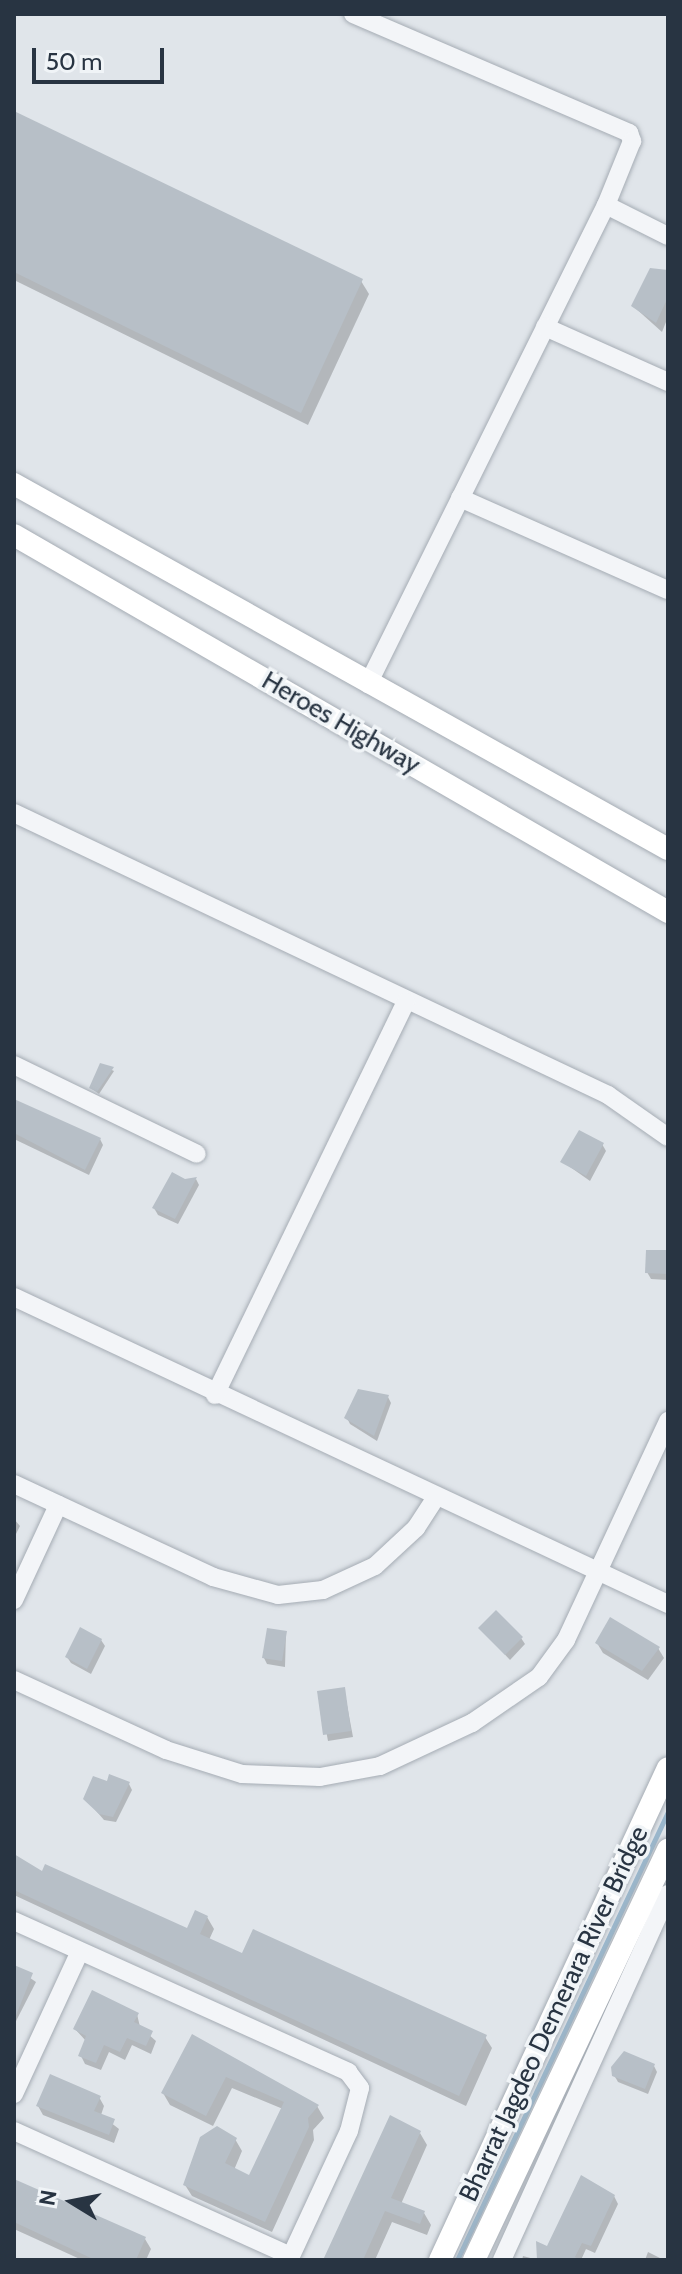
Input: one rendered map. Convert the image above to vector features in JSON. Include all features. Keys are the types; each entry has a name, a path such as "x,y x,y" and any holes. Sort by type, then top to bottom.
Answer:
{"main road":[{"name":"Heroes Highway","path":"14,484 668,849"},
{"name":"Heroes Highway","path":"14,535 668,912"},
{"name":"Bharrat Jagdeo Demerara River Bridge","path":"440,2260 668,1768"},
{"name":"Bharrat Jagdeo Demerara River Bridge","path":"474,2260 668,1849"}],"street":[{"path":"353,14 629,133 631,150 368,684"},
{"path":"606,205 668,236"},
{"path":"545,327 668,382"},
{"path":"460,498 668,590"},
{"path":"14,813 406,1002 608,1095 668,1137"},
{"path":"215,1395 406,1002"},
{"path":"14,1065 197,1154"},
{"path":"14,1297 215,1395 668,1604"},
{"path":"14,1680 203,1764 272,1778 320,1777 380,1766 429,1746 512,1700 539,1677 566,1640 668,1421"},
{"path":"14,1484 213,1577 278,1595 323,1590 375,1566 416,1528 437,1496"},
{"path":"14,1600 58,1505"},
{"path":"502,2260 668,1894"},
{"path":"14,1921 348,2072 360,2088 349,2131 290,2258 14,2131"},
{"path":"14,2094 80,1951"}],"building":[{"path":"14,111 363,279 301,413 14,272"},
{"path":"650,268 668,270 668,297 656,323 631,306"},
{"path":"100,1063 114,1067 97,1092 89,1088"},
{"path":"14,1099 101,1138 85,1170 14,1133"},
{"path":"579,1130 604,1143 586,1176 560,1162"},
{"path":"172,1172 185,1179 197,1177 175,1219 152,1208"},
{"path":"646,1250 668,1250 668,1274 645,1273"},
{"path":"358,1389 389,1395 374,1436 344,1418"},
{"path":"496,1610 523,1637 505,1655 478,1628"},
{"path":"610,1617 660,1647 642,1671 595,1643"},
{"path":"80,1627 102,1639 87,1669 65,1657"},
{"path":"267,1628 287,1631 282,1661 262,1658"},
{"path":"345,1687 351,1731 323,1735 317,1691"},
{"path":"109,1774 130,1782 113,1817 99,1814 83,1799 93,1776 107,1781"},
{"path":"14,1854 42,1871 45,1864 187,1928 195,1910 208,1916 200,1934 242,1953 253,1929 487,2035 459,2096 14,1890"},
{"path":"14,1965 33,1973 15,2018 14,2018"},
{"path":"92,1990 139,2013 134,2022 153,2031 146,2046 127,2038 120,2052 104,2045 96,2063 78,2056 86,2036 73,2029"},
{"path":"192,2034 319,2105 308,2118 309,2127 265,2222 183,2185 200,2137 217,2126 237,2138 225,2163 249,2175 284,2102 226,2077 206,2116 161,2093"},
{"path":"624,2051 655,2064 645,2089 612,2076 611,2067"},
{"path":"50,2074 101,2096 94,2111 115,2119 109,2135 36,2106"},
{"path":"390,2115 421,2131 391,2198 425,2211 420,2224 385,2211 363,2260 323,2260"},
{"path":"581,2175 615,2195 591,2246 582,2243 575,2257 581,2260 537,2260 536,2241 547,2246"},
{"path":"14,2179 146,2237 136,2260 95,2260 14,2222"}],"waterway":[{"path":"457,2260 668,1811"}]}
